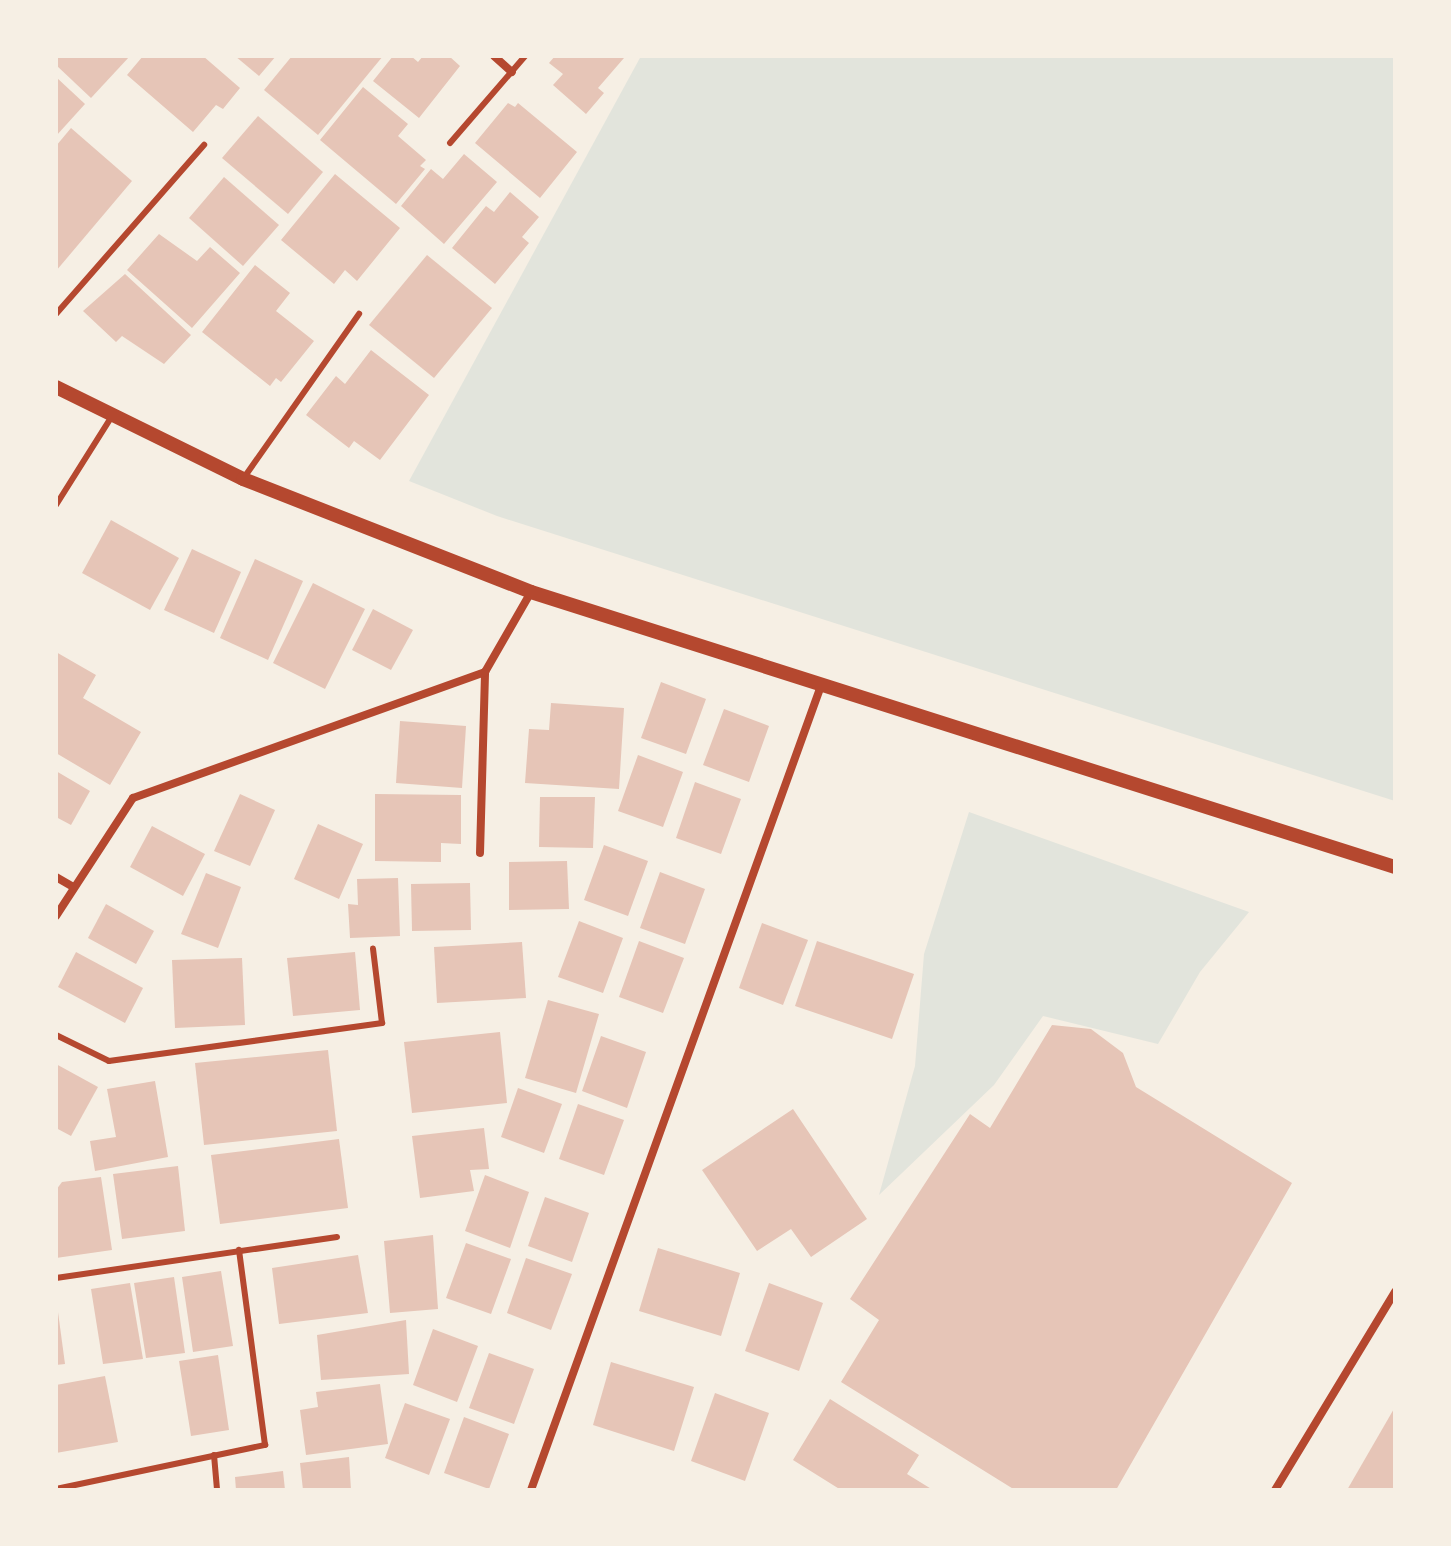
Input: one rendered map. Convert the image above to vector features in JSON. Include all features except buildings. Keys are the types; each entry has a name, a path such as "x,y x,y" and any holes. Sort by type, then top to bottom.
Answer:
{"street":[{"path":"494,56 512,72"},
{"path":"56,387 243,479 531,592 1395,867"},
{"path":"480,853 485,672 531,592"},
{"path":"56,916 133,798 485,672"},
{"path":"531,1490 821,686"},
{"path":"56,877 73,887"},
{"path":"1275,1490 1395,1292"}],"lane":[{"path":"450,143 525,56"},
{"path":"56,314 204,145"},
{"path":"243,479 359,314"},
{"path":"56,505 112,416"},
{"path":"56,1035 109,1061 382,1023 373,949"},
{"path":"56,1278 337,1237"},
{"path":"56,1489 265,1445 239,1250"},
{"path":"214,1455 217,1490"}],"shaded area":[{"path":"641,56 1395,56 1395,801 497,516 409,481"},
{"path":"969,812 1249,912 1200,972 1158,1044 1043,1016 994,1085 879,1195 915,1066 924,954"}]}
